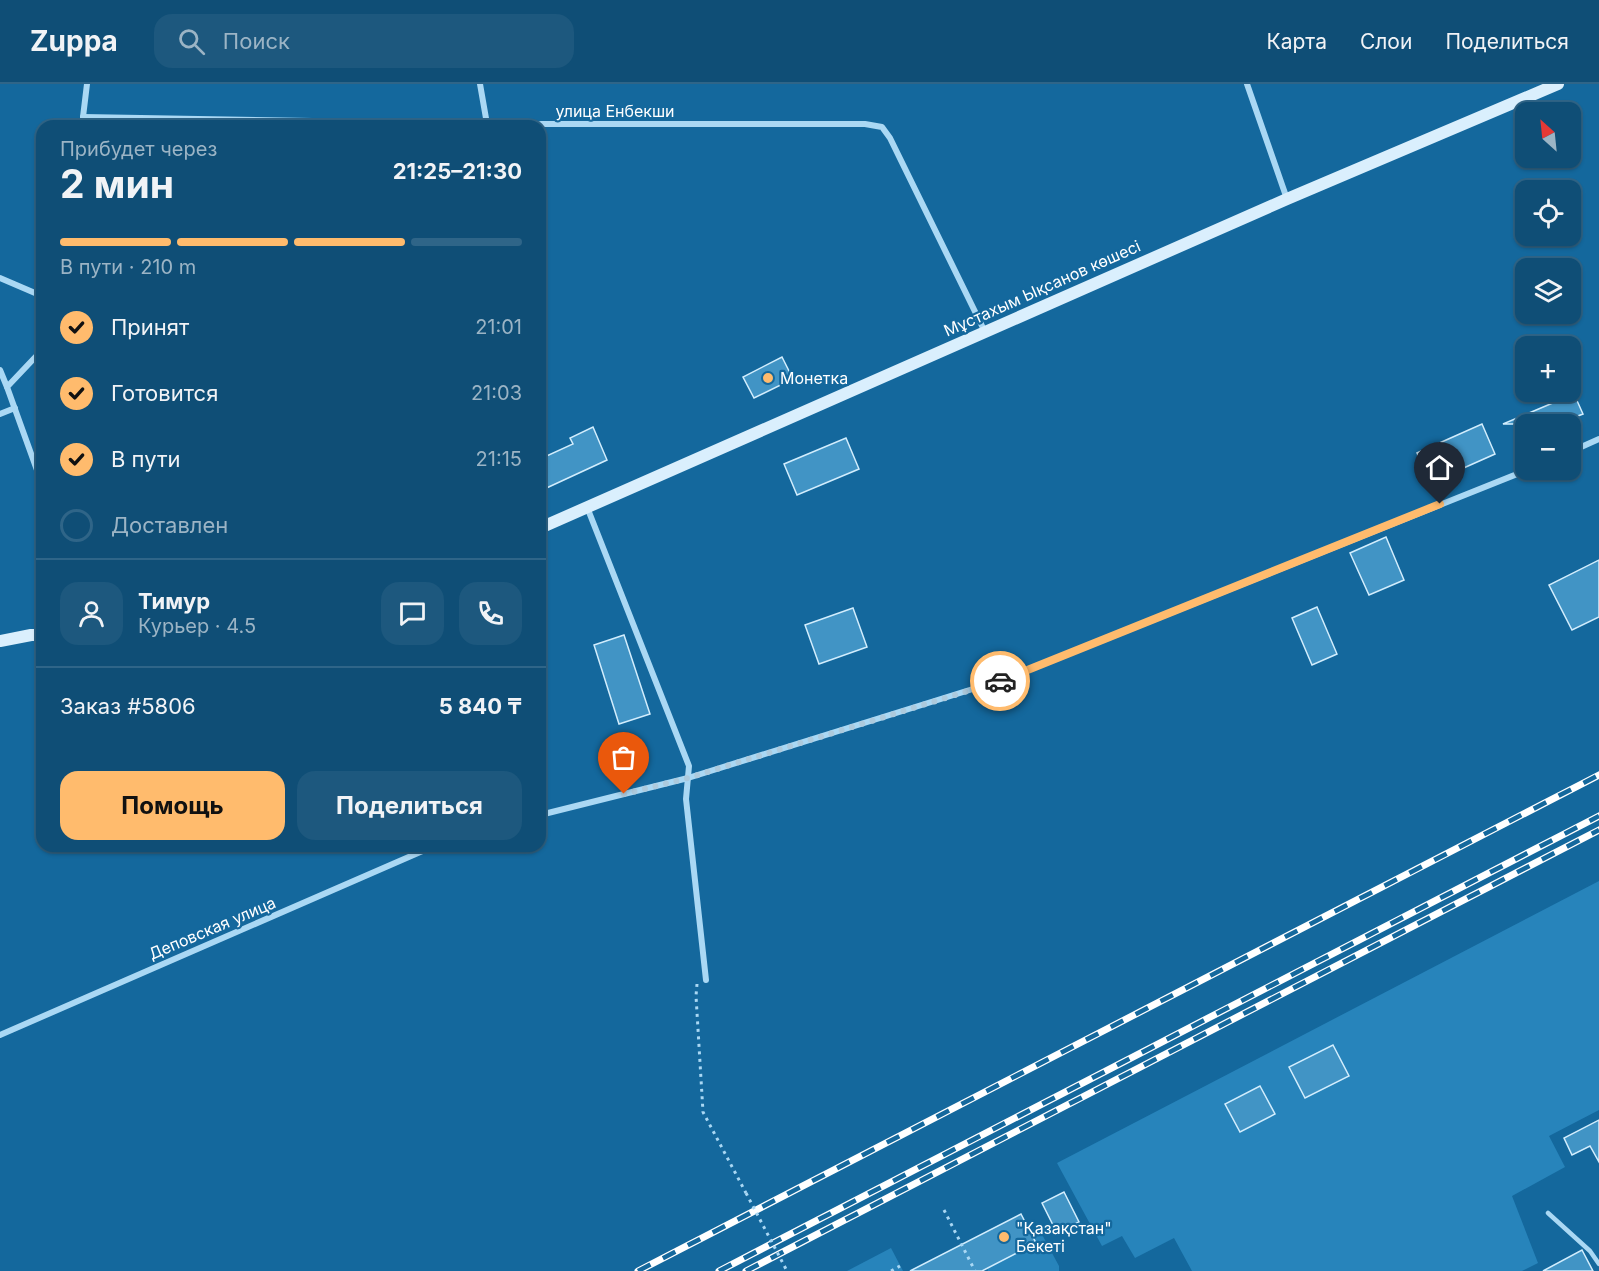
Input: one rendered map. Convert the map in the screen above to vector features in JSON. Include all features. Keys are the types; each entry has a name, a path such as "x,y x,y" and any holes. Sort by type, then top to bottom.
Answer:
{"main road":[{"name":"Мұстахым Ықсанов көшесі","path":"546,525 1287,199 1558,84"},
{"path":"0,641 36,635"}],"street":[{"path":"83,120 87,84"},
{"path":"480,84 486,120"},
{"path":"1247,84 1287,199"},
{"name":"улица Енбекши","path":"83,117 256,120"},
{"name":"улица Енбекши","path":"546,124 865,124 882,127 890,138 985,332"},
{"path":"0,278 36,293"},
{"path":"7,387 36,356"},
{"path":"0,370 36,467"},
{"path":"0,414 15,408"},
{"path":"1581,447 1599,439"},
{"path":"546,814 688,778 1008,678 1515,475"},
{"path":"587,507 687,760 689,772 686,799 705,977"},
{"name":"Деповская улица","path":"0,1035 420,852"}],"lane":[{"path":"1548,1213 1590,1251 1599,1264"}],"path":[{"path":"705,977 697,983 696,996 703,1112 787,1271"},
{"path":"944,1210 975,1271"},
{"path":"891,1271 900,1266"}],"shaded area":[{"path":"1599,881 1599,1110 1549,1136 1565,1167 1512,1196 1538,1263 1522,1271 1192,1271 1174,1238 1135,1258 1122,1236 1102,1246 1057,1163"},
{"path":"1038,1227 1059,1266 1059,1271 988,1271 987,1268 1036,1243 1030,1231"},
{"path":"891,1248 903,1271 847,1271"}],"building":[{"name":"Монетка","path":"782,357 793,379 754,398 743,377"},
{"path":"1555,402 1578,402 1583,414 1581,415 1527,414"},
{"path":"1515,419 1515,424 1503,424"},
{"path":"1482,424 1495,454 1430,483 1417,453"},
{"path":"593,427 607,460 546,488 546,456 573,444 570,438"},
{"path":"846,438 859,469 797,495 784,464"},
{"path":"1386,537 1404,580 1369,595 1350,553"},
{"path":"1599,560 1599,617 1572,630 1549,585"},
{"path":"1317,607 1337,654 1312,665 1292,618"},
{"path":"853,608 867,647 819,664 805,625"},
{"path":"624,635 650,714 619,724 594,645"},
{"path":"1333,1045 1349,1076 1305,1098 1289,1067"},
{"path":"1260,1086 1275,1114 1240,1132 1225,1104"},
{"path":"1599,1120 1599,1162 1590,1146 1572,1155 1564,1138"},
{"path":"1064,1192 1079,1222 1057,1233 1042,1203"},
{"name":"\"Қазақстан\" Бекеті","path":"1021,1214 1036,1243 982,1271 910,1271"},
{"path":"1582,1250 1593,1271 1543,1271"}],"railway":[{"path":"638,1271 1599,775"},
{"path":"719,1271 1599,816"},
{"path":"746,1271 1599,830"}],"way so far":[{"path":"624,794 688,778 1000,681"}],"place":[{"name":"Монетка","path":"768,378"},
{"name":"\"Қазақстан\" Бекеті","path":"1004,1237"}],"route":[{"path":"1000,681 1440,504"}]}
